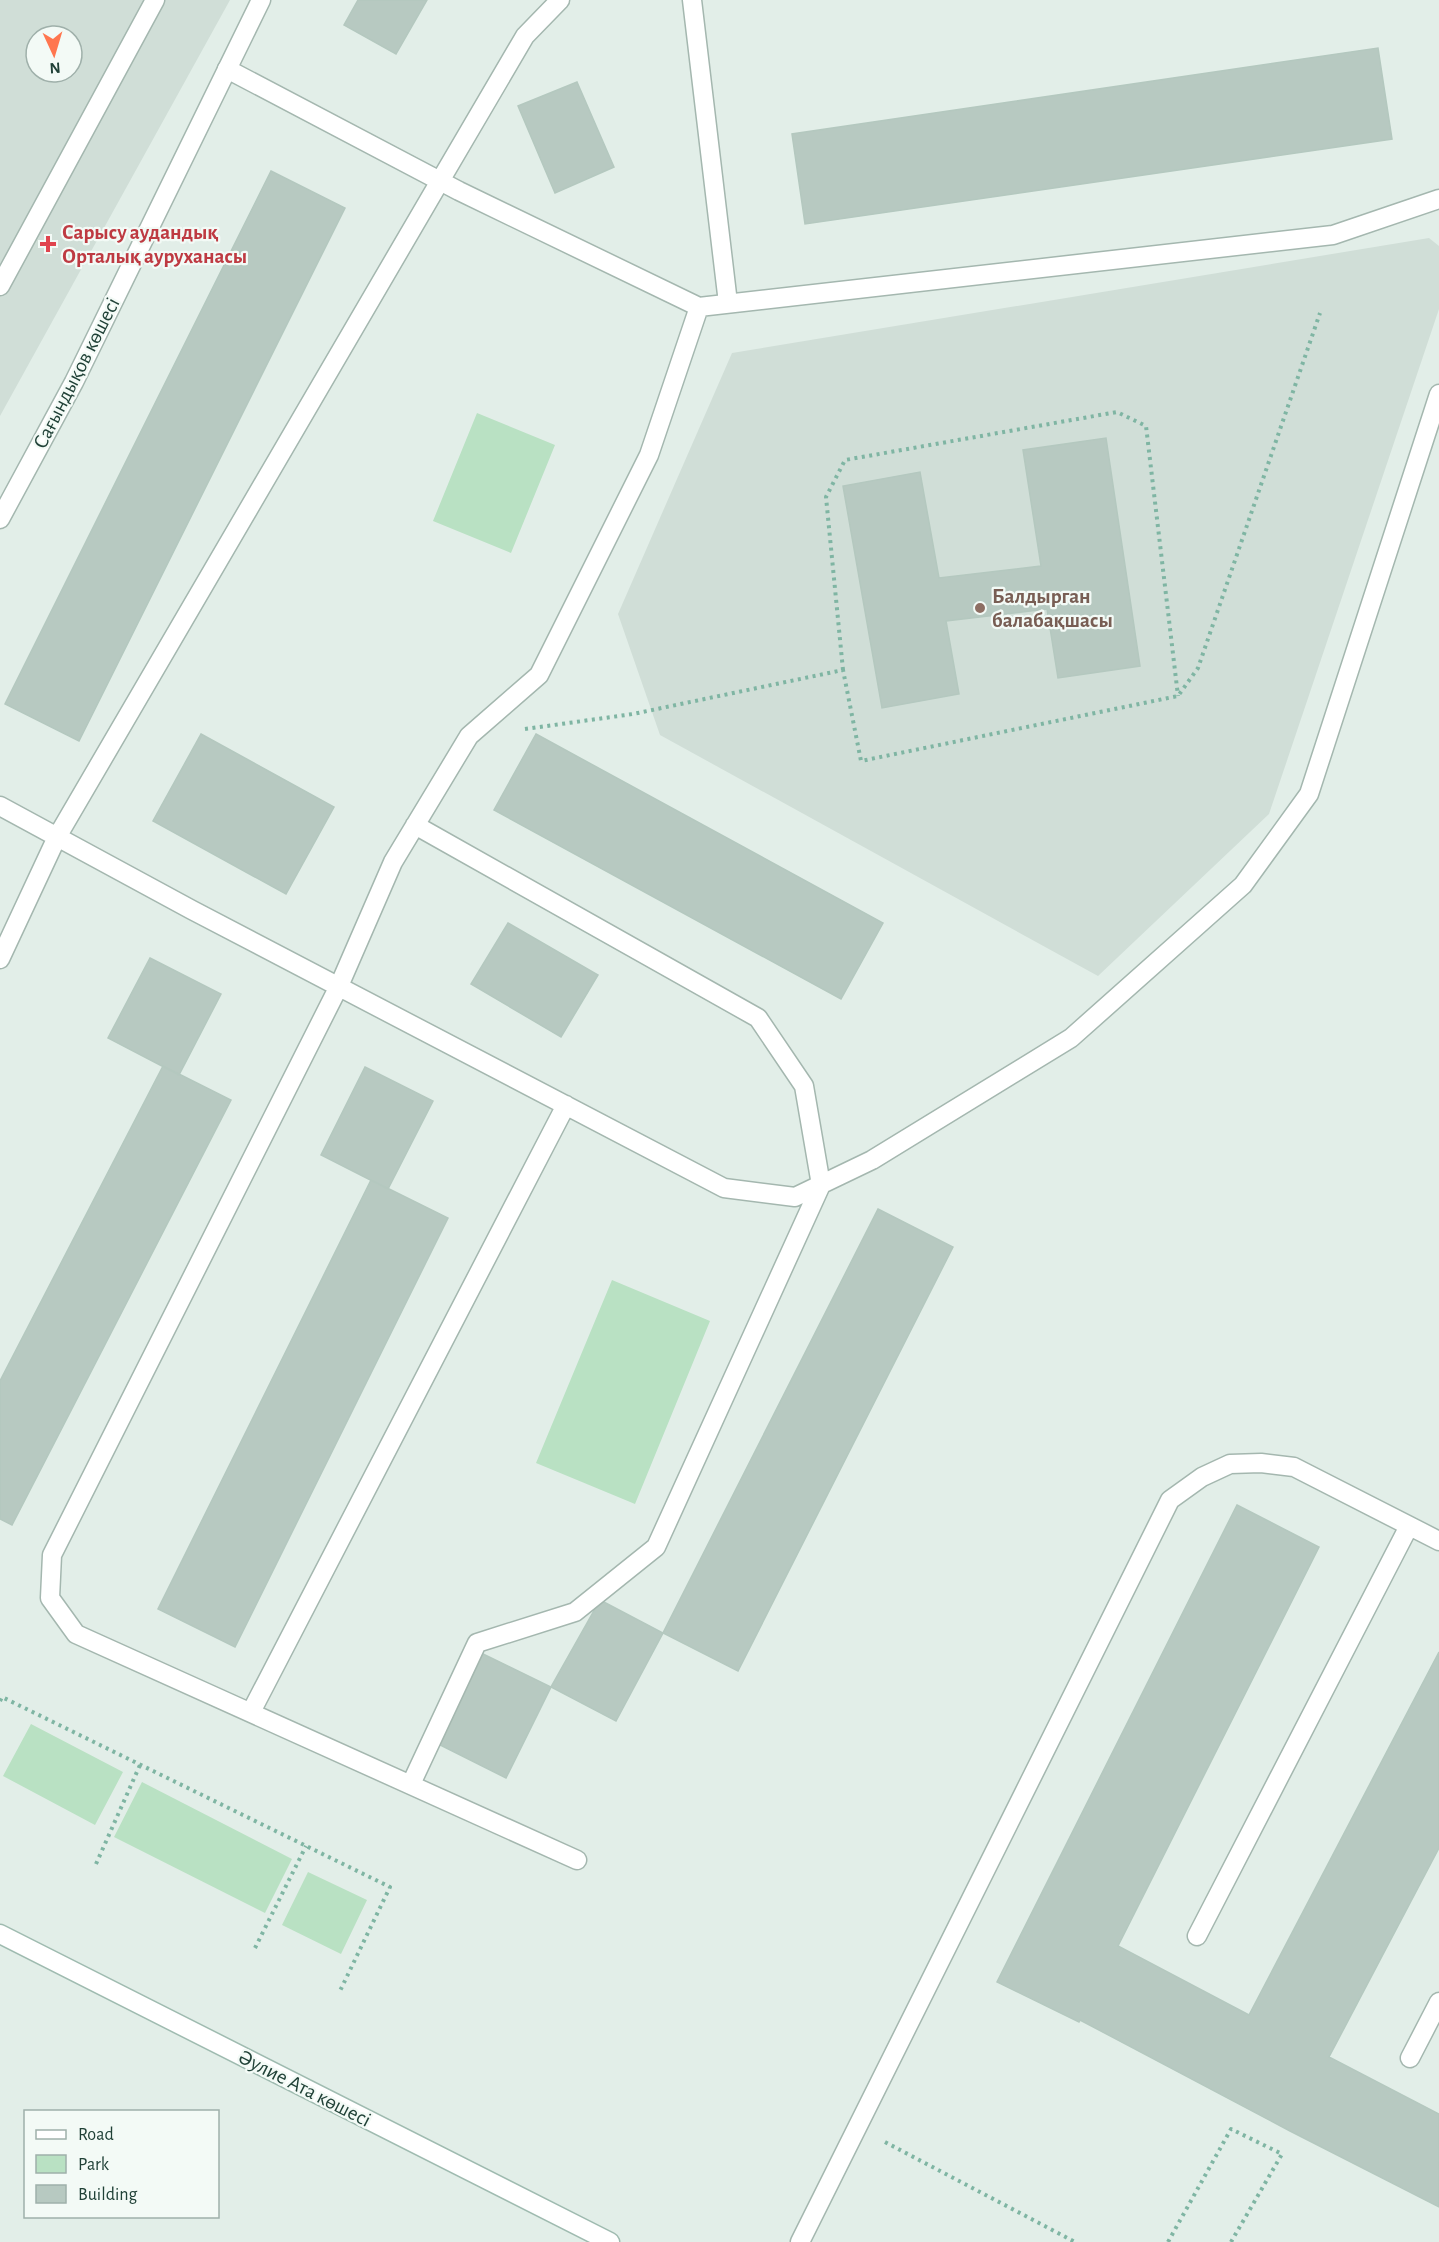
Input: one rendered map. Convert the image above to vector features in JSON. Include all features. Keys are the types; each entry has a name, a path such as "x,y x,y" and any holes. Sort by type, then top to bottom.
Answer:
{"main road":[{"path":"0,286 155,0"},
{"name":"Сағындықов көшесі","path":"0,519 79,371 261,0"},
{"path":"0,959 57,837 440,181 525,36 560,0"},
{"path":"692,0 728,303"},
{"path":"227,69 440,181 699,307 1333,235 1439,199"},
{"path":"577,1860 76,1634 50,1598 52,1555 339,986 393,862 469,736 538,675 555,644 649,455 699,307"},
{"path":"0,806 724,1188 795,1197 872,1160 1071,1038 1243,885 1309,794 1439,394"},
{"path":"411,1784 477,1644 575,1612 656,1547 821,1185 804,1086 758,1017 415,825"},
{"path":"251,1712 566,1105"},
{"path":"800,2242 1170,1500 1202,1477 1230,1464 1261,1463 1294,1467 1439,1541"},
{"path":"1197,1936 1409,1526"},
{"name":"Әулие Ата көшесі","path":"0,1934 610,2242"},
{"path":"1410,2058 1439,2002"}],"path":[{"path":"1178,696 1146,426 1117,412 845,460 826,497 843,670 861,761 1178,696 1198,668 1320,313"},
{"path":"488,719 518,730 633,714 843,670"},
{"path":"0,1701 2,1698 390,1887 339,1993"},
{"path":"96,1864 140,1765"},
{"path":"255,1948 306,1846"},
{"path":"858,2127 1076,2242"},
{"path":"1168,2242 1231,2129 1282,2154 1231,2242"}],"shaded area":[{"name":"Сарысу аудандық Орталық ауруханасы","path":"0,0 230,0 0,416"},
{"name":"Балдырган балабақшасы","path":"1429,238 1439,246 1439,309 1269,814 1098,976 660,735 618,614 732,353"}],"green space":[{"path":"477,413 555,445 511,553 433,521"},
{"path":"612,1280 710,1321 635,1504 536,1463"},
{"path":"31,1724 123,1772 95,1825 3,1776"},
{"path":"142,1782 292,1859 265,1913 114,1837"},
{"path":"308,1872 367,1900 341,1954 282,1925"}],"building":[{"path":"358,0 427,0 396,54 344,25"},
{"path":"1378,48 1392,139 805,224 792,134"},
{"path":"577,82 614,167 555,193 518,106"},
{"path":"271,171 345,208 79,741 5,704"},
{"path":"1106,438 1140,666 1058,678 1047,609 946,621 959,694 882,708 843,486 920,472 939,578 1041,566 1023,450"},
{"path":"201,734 334,807 286,894 153,821"},
{"path":"536,734 883,923 841,999 494,810"},
{"path":"508,923 598,975 561,1037 471,984"},
{"path":"150,958 221,994 179,1075 108,1038"},
{"path":"163,1066 231,1100 12,1525 0,1519 0,1381"},
{"path":"365,1067 433,1101 388,1189 321,1155"},
{"path":"371,1180 448,1218 235,1647 158,1609"},
{"path":"878,1209 953,1247 738,1671 663,1633"},
{"path":"1237,1505 1319,1547 1118,1946 1249,2015 1439,1652 1439,1848 1329,2057 1439,2114 1439,2207 1080,2020 1079,2022 997,1982"},
{"path":"600,1600 663,1633 616,1721 551,1687"},
{"path":"481,1653 551,1687 506,1778 436,1743"}],"place":[{"name":"Сарысу аудандық Орталық ауруханасы","path":"48,244"},
{"name":"Балдырган балабақшасы","path":"980,608"}]}
